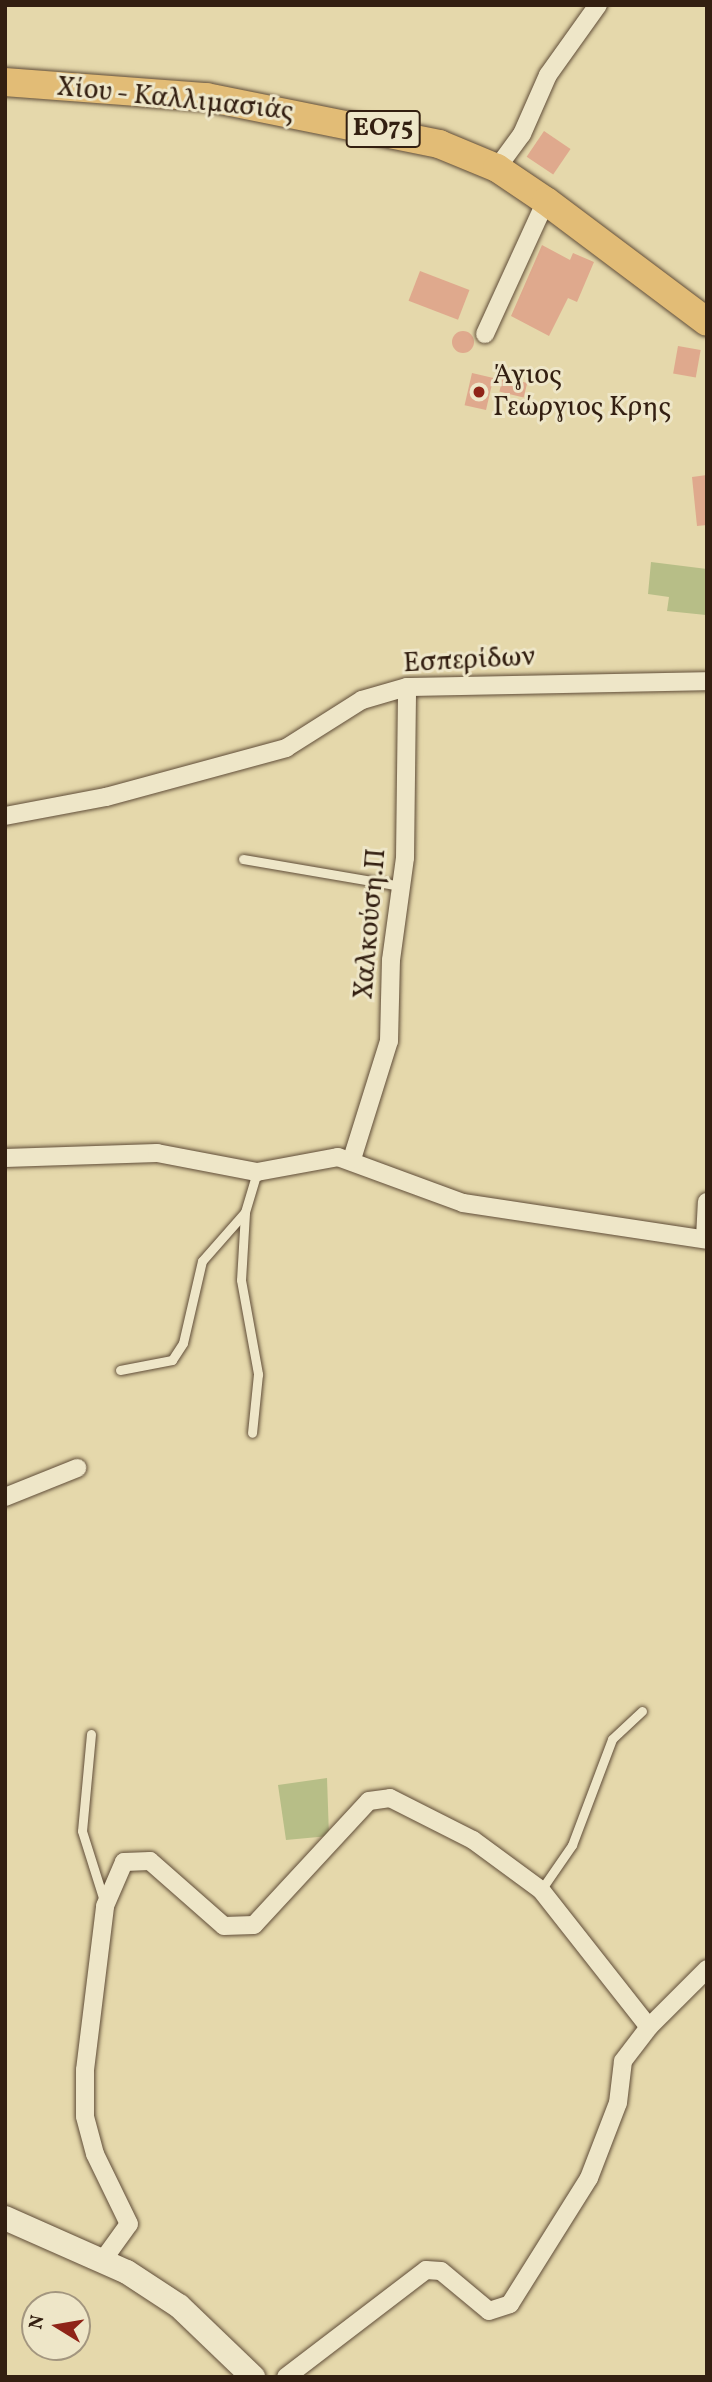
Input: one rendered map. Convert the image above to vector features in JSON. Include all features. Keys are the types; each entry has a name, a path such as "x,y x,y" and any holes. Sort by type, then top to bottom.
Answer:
{"main road":[{"name":"Χίου - Καλλιμασιάς","path":"5,82 206,97 310,114 439,144 497,169 545,201 707,322"},
{"path":"5,2218 103,2260 180,2306 253,2377"}],"street":[{"path":"497,169 518,141 548,75 598,5"},
{"path":"485,334 545,201"},
{"name":"Εσπερίδων","path":"5,816 106,797 286,748 362,701 407,687 707,681"},
{"name":"Χαλκούση.Π","path":"352,1159 389,1041 401,886 407,687"},
{"path":"5,1158 157,1153 257,1172 292,1165 352,1159 463,1203 706,1239 707,1202"},
{"path":"5,1497 77,1468"},
{"path":"103,2260 129,2224 95,2154 85,2116 95,1960 105,1906 124,1862 150,1861 217,1922 254,1925 376,1797 412,1808 473,1840 541,1890 649,2027"},
{"path":"286,2377 426,2270 441,2271 489,2311 510,2304 589,2178 618,2103 623,2061 649,2027 707,1969"}],"lane":[{"path":"243,859 401,886"},
{"path":"252,1433 258,1374 241,1280 245,1212 257,1172"},
{"path":"121,1370 172,1360 183,1343 202,1261 245,1212"},
{"path":"541,1890 572,1845 612,1739 642,1711"},
{"path":"92,1734 82,1831 105,1906"}],"green space":[{"path":"651,562 707,569 707,648 706,615 667,611 669,597 648,594"},
{"path":"327,1778 329,1836 286,1840 278,1785"}],"building":[{"path":"544,131 571,149 553,175 527,157"},
{"path":"542,245 570,260 573,253 594,262 577,302 568,298 549,336 511,316"},
{"path":"420,271 469,290 458,320 409,301"},
{"path":"463,331 471,334 474,342 471,350 463,353 455,350 452,342 455,334"},
{"path":"678,346 701,350 696,378 673,374"},
{"name":"Άγιος Γεώργιος Κρης","path":"472,373 493,378 486,410 465,405"},
{"path":"503,377 527,383 524,398 499,392"},
{"path":"707,475 707,525 697,526 692,477"}],"place":[{"name":"Άγιος Γεώργιος Κρης","path":"479,392"}]}
